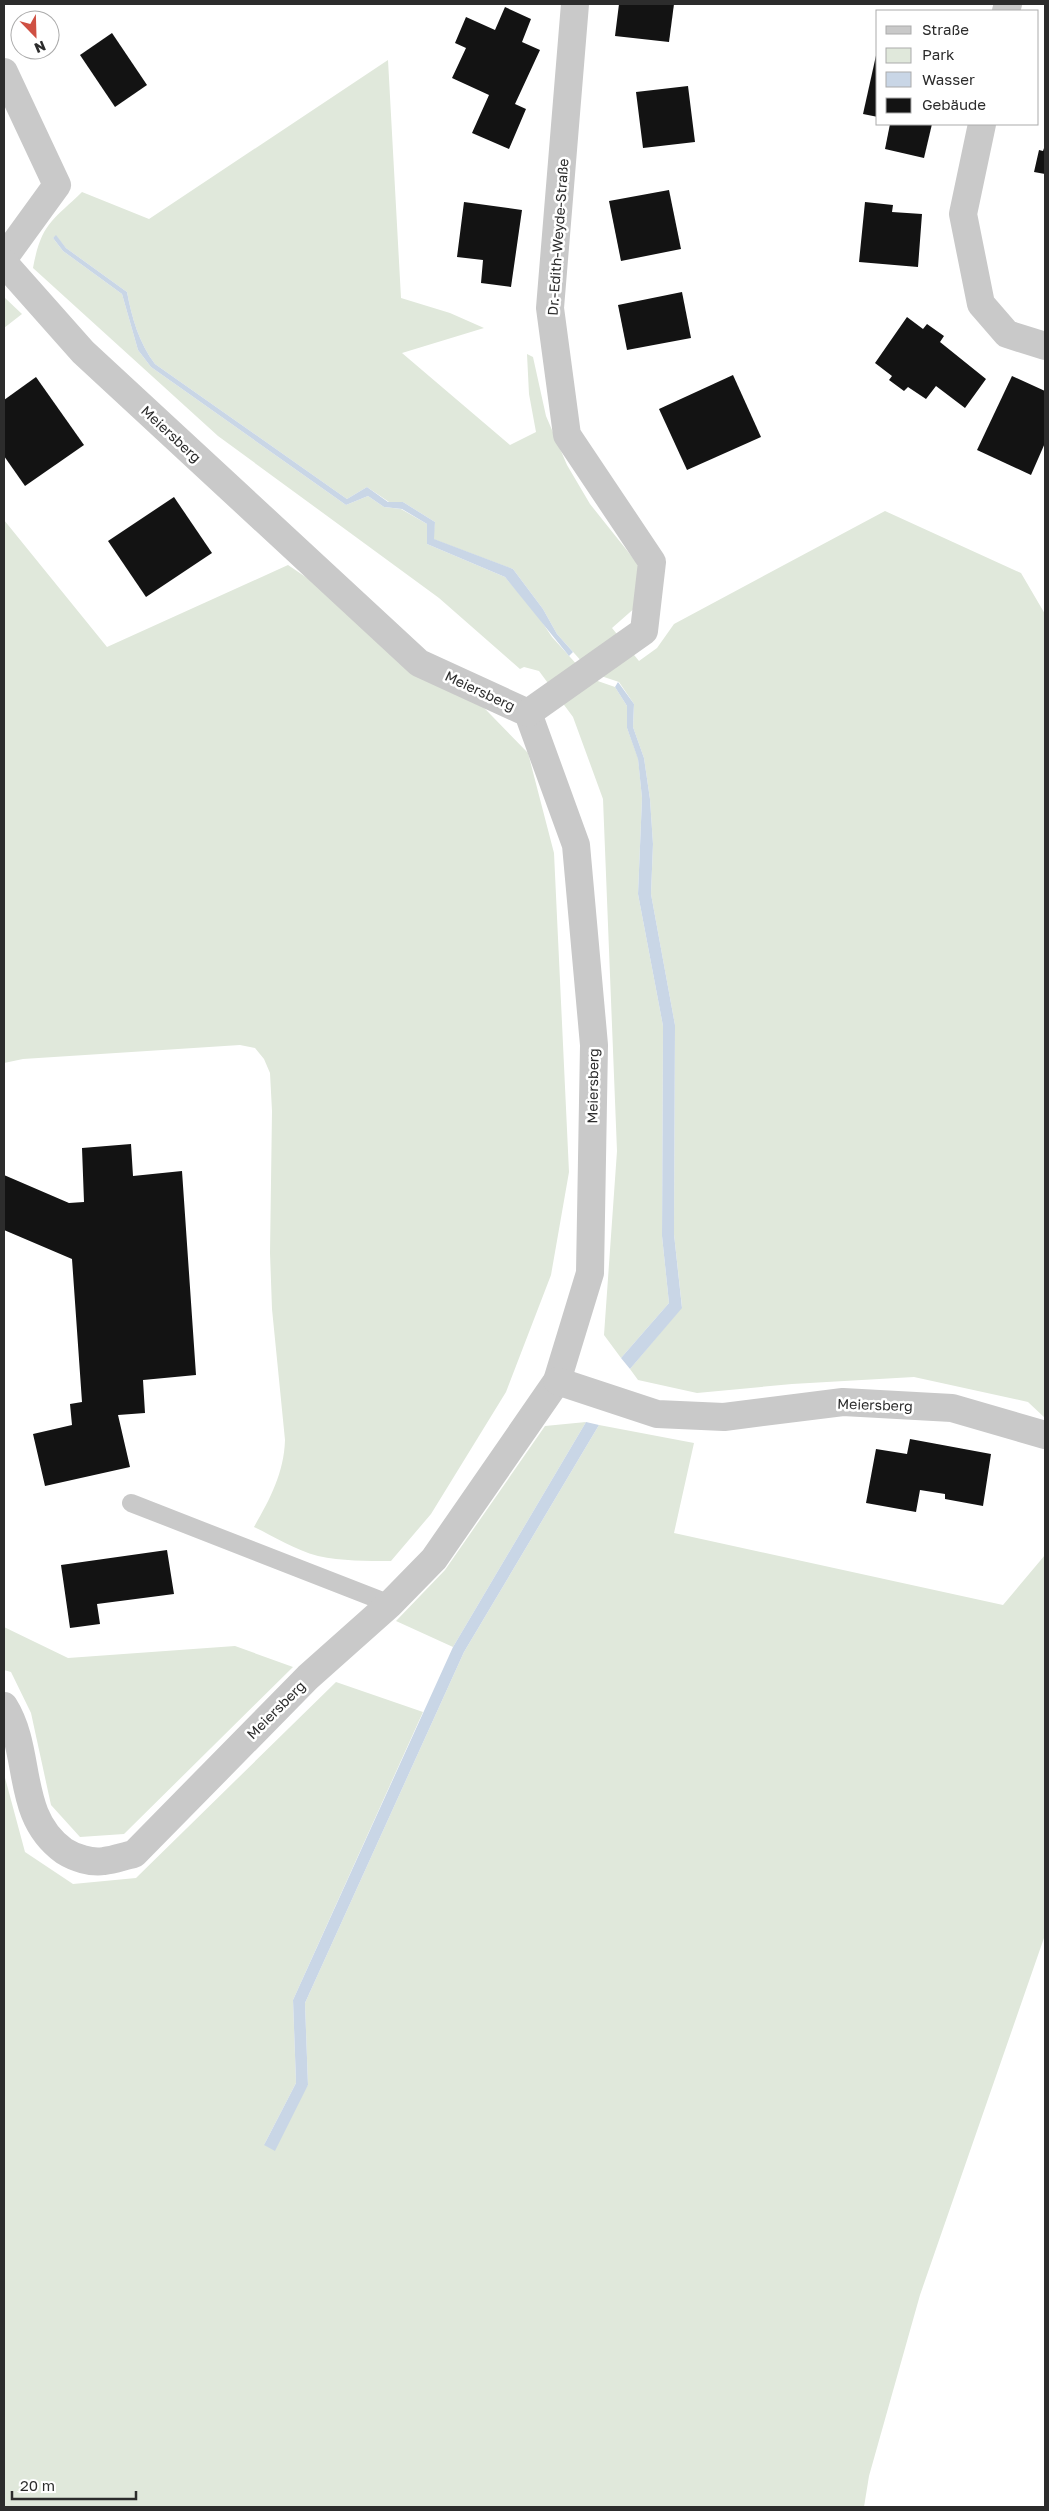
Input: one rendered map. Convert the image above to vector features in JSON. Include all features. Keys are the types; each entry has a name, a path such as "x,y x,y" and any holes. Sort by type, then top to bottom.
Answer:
{"street":[{"name":"Dr.-Edith-Weyde-Straße","path":"528,713 644,631 652,562 568,435 566,425 550,308 575,4"},
{"path":"4,72 57,185 4,258"},
{"path":"982,125 963,214 981,304 1007,334 1045,346"},
{"name":"Meiersberg","path":"4,263 83,352 419,663 528,713 576,845 594,1045 590,1273 558,1381 434,1559 390,1604 308,1677 134,1854 103,1861 74,1858 49,1840 33,1812 13,1721 4,1706"},
{"name":"Meiersberg","path":"558,1381 657,1414 724,1417 843,1402 952,1408 1045,1435"}],"lane":[{"path":"131,1503 390,1604"}],"green space":[{"path":"388,60 401,298 450,313 484,328 402,353 510,445 536,432 529,394 527,354 533,357 546,416 567,465 590,504 637,563 640,572 637,606 612,628 639,661 657,648 674,624 885,511 1021,573 1045,614 1045,1418 1028,1402 914,1377 792,1384 697,1393 638,1380 630,1369 682,1307 674,1234 675,1025 651,894 653,844 650,799 644,758 633,727 634,704 619,682 592,673 557,634 543,609 513,569 433,539 435,522 403,502 389,502 367,487 347,499 155,364 149,356 137,330 127,292 66,248 56,236 53,238 63,251 122,294 138,350 151,367 346,505 368,496 384,507 401,509 427,524 427,544 505,577 538,616 552,637 589,678 615,687 627,706 627,728 638,758 642,798 638,894 663,1026 662,1236 669,1303 621,1358 604,1335 617,1151 603,799 573,717 539,671 524,667 520,669 439,598 218,436 33,268 40,242 49,224 82,192 149,219"},
{"path":"4,297 22,314 4,328"},
{"path":"4,520 107,647 288,565 456,679 528,753 554,853 569,1172 551,1275 506,1392 431,1514 391,1561 345,1560 318,1556 293,1547 254,1527 271,1496 279,1475 285,1440 272,1309 270,1253 272,1111 270,1073 264,1059 255,1048 240,1045 23,1059 4,1063"},
{"path":"586,1422 453,1647 396,1621 445,1570 545,1426"},
{"path":"599,1425 694,1443 674,1533 1003,1605 1045,1555 1045,1935 920,2295 869,2476 864,2507 4,2507 4,1774 25,1852 73,1884 136,1878 336,1682 423,1712 293,2000 296,2083 264,2145 308,2085 305,2003 464,1652"},
{"path":"4,1627 68,1658 235,1646 293,1667 124,1834 80,1837 51,1805 31,1713 11,1672 4,1670"}],"water":[{"path":"56,235 66,248 127,292 137,330 149,356 155,364 347,499 367,487 388,502 403,502 435,522 434,539 513,569 543,609 557,634 573,652 569,656 505,577 427,544 427,524 402,509 384,507 368,496 346,505 151,367 138,350 122,294 63,251 53,238"},
{"path":"618,682 634,704 633,727 644,758 650,799 653,844 651,894 675,1025 674,1234 682,1308 630,1369 621,1358 669,1303 662,1236 663,1026 638,894 642,798 638,759 627,728 627,706 615,687"},
{"path":"586,1422 599,1425 464,1652 305,2003 308,2085 275,2151 264,2145 296,2083 293,2000 453,1647"}],"building":[{"path":"619,4 674,4 669,42 615,36"},
{"path":"505,7 531,19 522,42 540,50 515,104 526,109 509,149 472,133 489,95 452,78 466,48 455,43 466,17 495,30"},
{"path":"112,33 147,85 115,107 80,55"},
{"path":"876,56 876,117 863,114"},
{"path":"688,86 695,142 643,148 636,92"},
{"path":"890,125 932,125 924,158 885,149"},
{"path":"1045,145 1045,174 1034,172 1039,150 1043,151"},
{"path":"669,190 681,249 621,261 609,201"},
{"path":"464,202 522,210 511,287 481,283 483,260 457,257"},
{"path":"865,202 893,205 892,212 922,214 918,267 859,262"},
{"path":"682,292 691,338 627,350 618,305"},
{"path":"907,317 923,329 927,324 944,336 940,342 986,379 965,408 936,386 926,399 908,387 904,391 889,380 892,376 875,363"},
{"path":"733,375 761,437 687,470 659,409"},
{"path":"1012,376 1045,391 1045,443 1031,475 977,450"},
{"path":"36,377 84,445 25,486 4,456 4,400"},
{"path":"174,497 212,553 146,597 108,541"},
{"path":"131,1144 133,1176 182,1171 196,1375 143,1380 145,1413 118,1415 130,1467 45,1486 33,1434 72,1425 70,1404 82,1402 72,1259 4,1230 4,1175 69,1203 84,1202 82,1148"},
{"path":"910,1439 991,1454 983,1506 945,1499 945,1494 920,1490 916,1512 866,1503 876,1449 907,1454"},
{"path":"167,1550 174,1594 97,1604 100,1624 70,1628 61,1565"}]}
